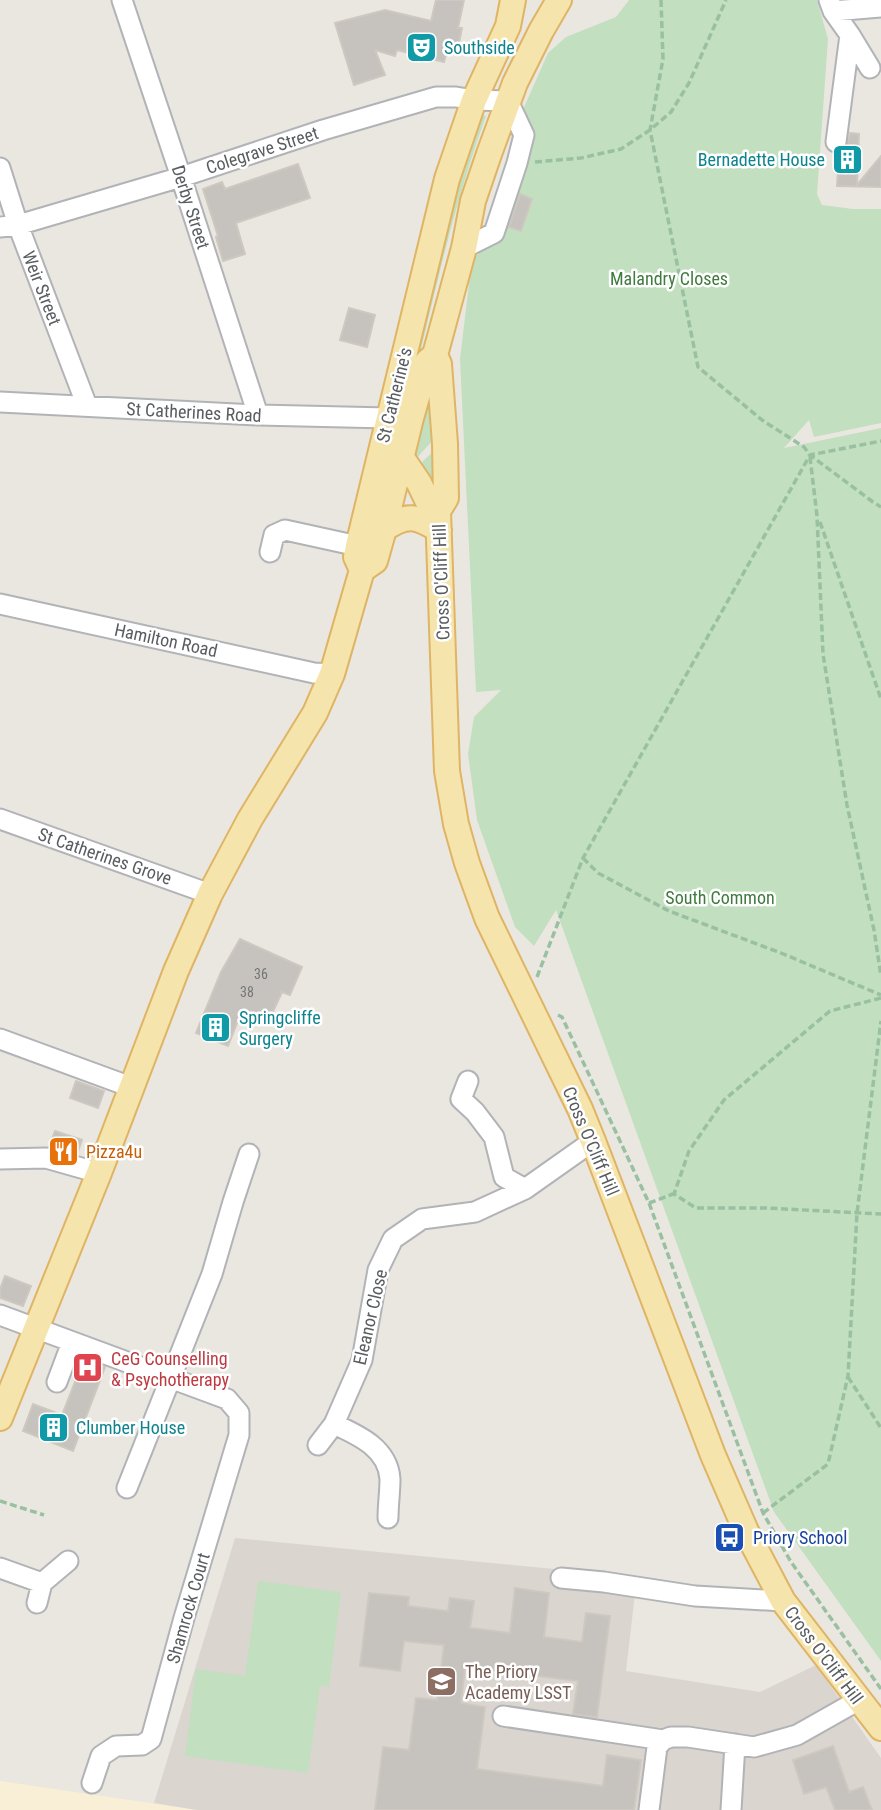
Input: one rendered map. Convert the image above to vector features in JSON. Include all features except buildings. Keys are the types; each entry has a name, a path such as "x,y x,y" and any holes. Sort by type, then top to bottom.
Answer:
{"main road":[{"name":"St Catherine's","path":"513,0 508,26 474,100 447,179 387,423 360,558 374,561 427,362 435,355 464,247 473,201 508,101 559,0"},
{"name":"St Catherine's","path":"435,355 439,364 446,498 439,520"},
{"path":"387,423 389,437 439,520"},
{"path":"384,529 402,519 439,520"},
{"name":"Cross O'Cliff Hill","path":"439,520 447,771 456,824 487,918 580,1109 713,1455 746,1531 783,1601 881,1728"},
{"path":"0,1418 99,1173 176,971 210,894 250,819 315,713 332,674 360,558"}],"street":[{"name":"Derby Street","path":"121,0 258,415"},
{"path":"831,6 881,7"},
{"path":"831,6 870,68"},
{"path":"836,142 850,35"},
{"name":"Colegrave Street","path":"9,226 181,177 323,130 436,97 508,101"},
{"path":"464,247 494,233 517,163 523,135 508,101"},
{"name":"Weir Street","path":"0,168 9,226 87,406"},
{"name":"St Catherines Road","path":"0,402 387,423"},
{"path":"270,552 274,536 285,530 360,558"},
{"name":"Hamilton Road","path":"0,604 314,673 332,674"},
{"name":"St Catherines Grove","path":"0,818 210,894"},
{"path":"0,1039 131,1087"},
{"path":"468,1081 461,1099 494,1137 503,1177 525,1189"},
{"name":"Eleanor Close","path":"317,1445 334,1424 362,1360 378,1270 393,1239 422,1219 475,1212 525,1189 593,1141"},
{"path":"127,1488 212,1274 249,1154"},
{"path":"0,1158 46,1158 99,1173"},
{"path":"0,1315 172,1378"},
{"path":"57,1382 72,1342"},
{"name":"Shamrock Court","path":"92,1783 101,1756 116,1745 142,1745 151,1739 239,1435 239,1413 227,1399 172,1378"},
{"path":"334,1424 363,1438 379,1452 390,1477 388,1518"},
{"path":"37,1603 42,1583 68,1561"},
{"path":"0,1568 42,1583"},
{"path":"561,1578 695,1595 783,1601"},
{"path":"649,1810 657,1747 663,1740 688,1737 754,1747 797,1735 859,1700"},
{"path":"503,1716 663,1740"},
{"path":"731,1810 735,1744"}],"path":[{"path":"661,0 663,59 650,130 698,367 762,420 804,447 810,455 881,506"},
{"path":"517,163 581,158 621,149 650,130 671,113 689,83 726,0"},
{"path":"881,441 810,455 583,859 528,1002 562,1017 649,1203 763,1513 791,1562 881,1689"},
{"path":"810,455 817,513 823,654 847,805 874,930 881,976"},
{"path":"817,513 881,699"},
{"path":"583,859 598,873 669,911 781,953 881,996"},
{"path":"674,1194 689,1151 724,1100 830,1011 881,996"},
{"path":"763,1513 828,1464 848,1376 857,1213 881,1021"},
{"path":"649,1203 674,1194"},
{"path":"674,1194 696,1208 881,1213"},
{"path":"848,1376 881,1428"},
{"path":"0,1501 44,1515"}],"shaded area":[{"name":"The Priory Academy LSST","path":"235,1538 637,1577 626,1671 760,1692 816,1665 881,1758 881,1810 197,1810 154,1803"},
{"path":"0,1781 197,1810 0,1810"}],"green space":[{"path":"629,0 817,0 828,39 817,194 822,205 881,209 881,423 814,437 809,420 784,448 881,428 881,1661 774,1512 556,910 534,946 515,927 477,820 468,754 474,717 501,690 476,692 460,359 472,259 506,231 531,152 522,112 548,53 566,37 616,17"},
{"path":"479,114 486,116 451,229 404,421 412,356 439,242"},
{"path":"432,366 434,439 414,461 411,454"},
{"path":"435,450 436,486 430,487 420,470 423,461"},
{"path":"258,1581 341,1592 329,1687 320,1686 308,1773 185,1756 196,1669 245,1676"}],"place":[{"name":"Southside","path":"421,47"},
{"name":"Bernadette House","path":"848,159"},
{"name":"Springcliffe Surgery","path":"216,1027"},
{"name":"Pizza4u","path":"63,1151"},
{"name":"CeG Counselling & Psychotherapy","path":"88,1368"},
{"name":"Clumber House","path":"53,1427"},
{"name":"Priory School","path":"730,1537"},
{"name":"The Priory Academy LSST","path":"442,1681"}],"park label":[{"name":"Malandry Closes","path":"669,278"},
{"name":"South Common","path":"720,897"}]}
